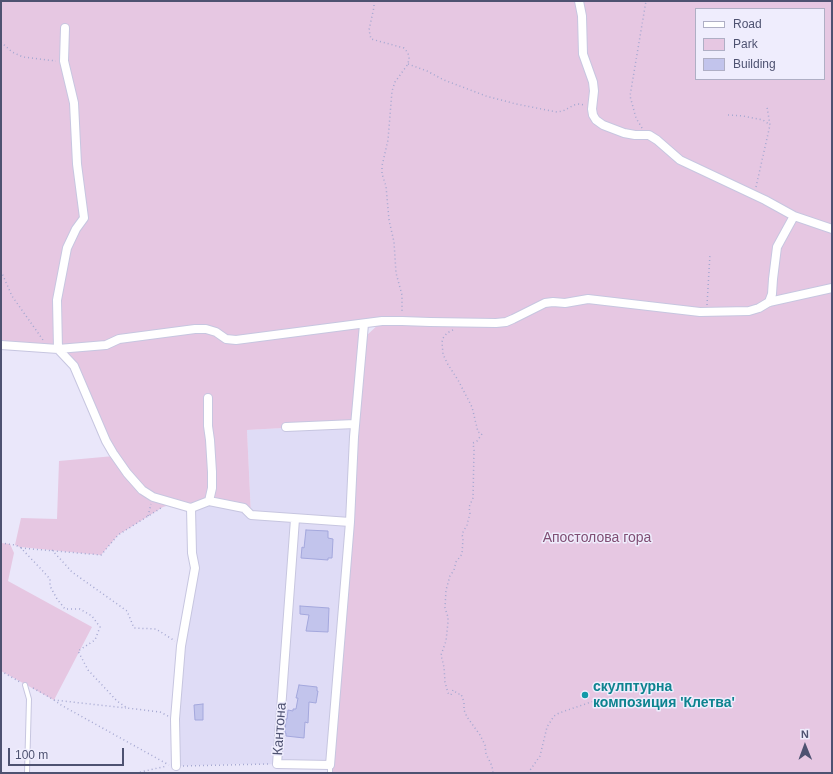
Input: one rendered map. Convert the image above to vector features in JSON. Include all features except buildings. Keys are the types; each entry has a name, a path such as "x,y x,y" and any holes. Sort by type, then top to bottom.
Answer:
{"street":[{"path":"580,1 583,54 593,82 594,91 592,109 596,120 603,125 624,133 646,135 657,140 680,160 794,216 832,229"},
{"path":"54,349 57,300 67,248 76,229 84,218 78,164 74,103 64,61 65,28"},
{"path":"769,302 772,294 777,247 794,216"},
{"path":"1,345 54,349 106,345 119,339 195,329 206,329 216,332 226,339 236,340 364,324 402,321 463,323 506,322 545,303 565,303 588,298 700,312 749,311 759,308 769,302 832,288"},
{"name":"Кантона","path":"294,519 277,764 330,769 350,522 355,424 364,324"},
{"path":"54,349 74,366 106,441 113,453 127,473 142,490 153,497 191,508 209,501 244,508 251,515 350,522"},
{"path":"208,398 208,426 212,472 212,488 209,501"},
{"path":"286,427 355,424"},
{"path":"176,766 175,719 181,646 195,568 192,553 191,508"}],"lane":[{"path":"25,685 29,699 27,773"}],"path":[{"path":"374,1 374,7 368,30 371,39 404,48 408,53 408,64 395,82 392,90 388,140 382,166 382,174 386,186 389,220 394,242 396,273 402,295 402,321"},
{"path":"646,1 630,96 631,105 636,118 646,135"},
{"path":"1,42 12,52 23,57 64,61"},
{"path":"408,64 486,96 516,104 557,112 579,104 592,109"},
{"path":"756,190 756,184 770,125 767,107"},
{"path":"728,115 762,120 770,125"},
{"path":"700,312 706,306 710,254"},
{"path":"1,272 12,296 54,349"},
{"path":"463,323 446,335 442,342 442,350 447,363 472,407 478,432 482,434 477,441 473,443 473,498 469,507 470,513 467,525 462,534 462,554 456,562 446,590 444,608 448,617 448,622 446,641 442,655 445,682 448,693 451,695 453,690 458,694 461,694 464,702 464,710 467,717 480,735 485,746 486,754 492,766 493,773"},
{"path":"148,516 153,497"},
{"path":"20,548 101,555 118,535 163,507"},
{"path":"1,543 16,545 20,548 50,579 50,586 57,599 65,609 80,609 92,616 100,627 95,640 78,651 88,670 117,701 127,708"},
{"path":"52,550 72,572 127,611 134,628 156,629 181,646"},
{"path":"1,671 169,765 136,773"},
{"path":"54,700 160,712 175,719"},
{"path":"528,773 540,756 547,727 554,716 598,700"},
{"path":"176,766 277,764"}],"shaded area":[{"path":"355,424 330,765 238,764 176,766 175,719 195,568 191,508 209,501 244,508 251,515 247,430"}],"green space":[{"name":"Апостолова гора","path":"1,1 832,1 832,773 332,773 331,768 366,336 381,322 364,324 355,424 247,430 251,515 244,508 209,501 191,508 176,503 163,507 118,535 101,555 20,547 15,545 21,518 57,519 59,461 114,456 74,366 58,349 1,345"},
{"path":"1,543 10,544 14,553 8,581 92,627 54,700 1,671"}],"place":[{"name":"скулптурна композиция 'Клетва'","path":"585,695"}]}
